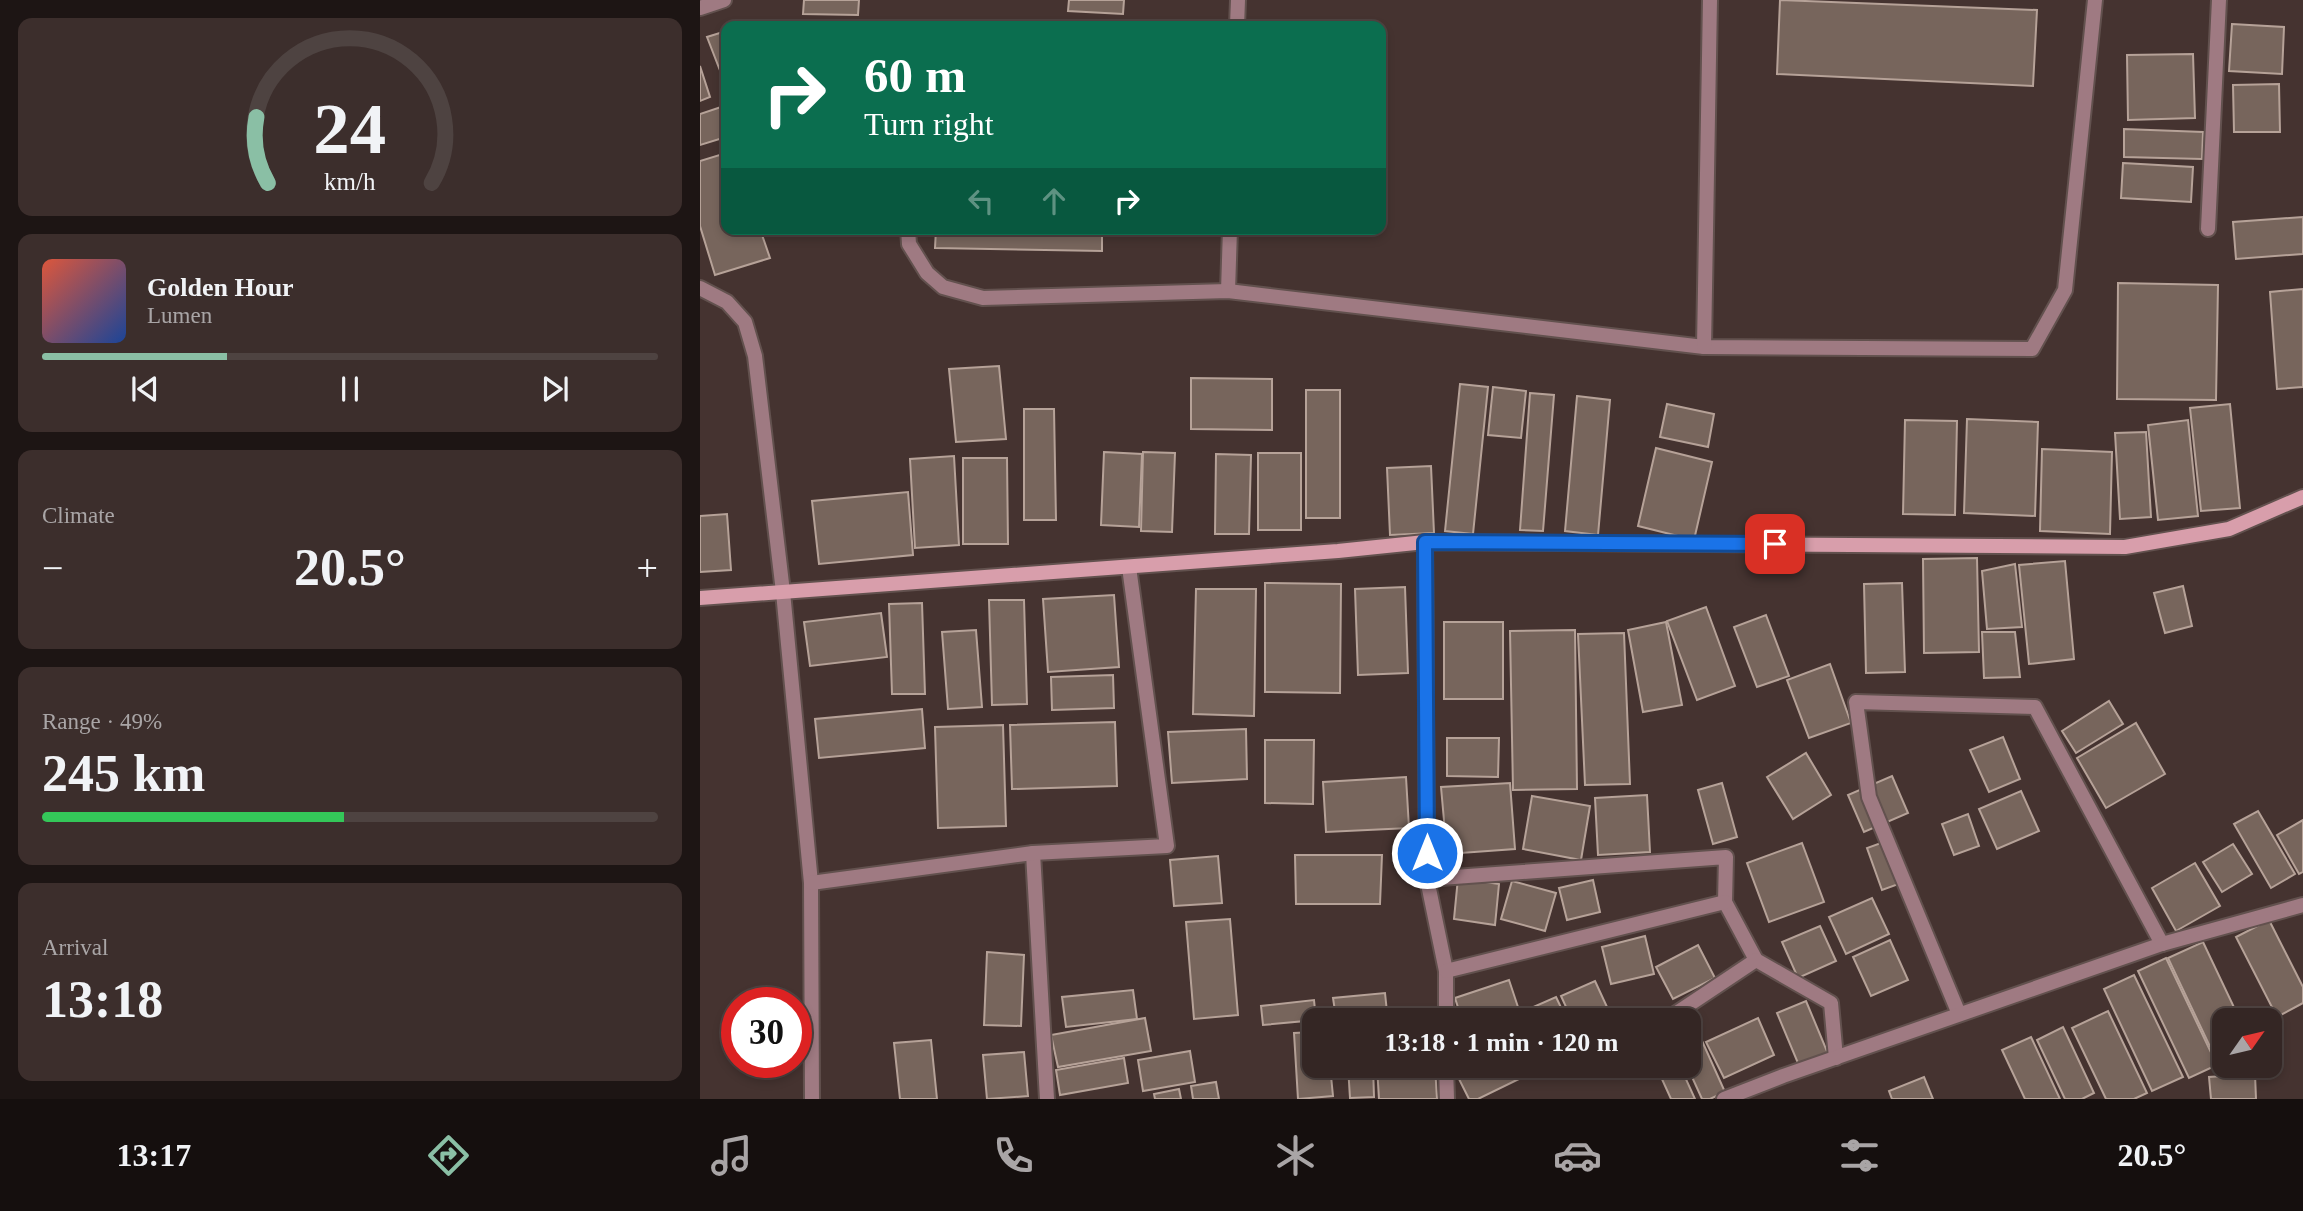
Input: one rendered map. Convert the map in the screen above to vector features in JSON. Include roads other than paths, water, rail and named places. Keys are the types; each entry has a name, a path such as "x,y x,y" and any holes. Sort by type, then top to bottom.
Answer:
{"street":[{"path":"700,8 724,0"},
{"path":"1237,21 1238,0"},
{"path":"1704,347 1710,0"},
{"path":"908,235 909,244 927,273 943,287 982,298 1228,291 1704,347 2032,349 2066,290 2095,0"},
{"path":"2208,229 2219,0"},
{"path":"1228,291 1230,235"},
{"path":"700,288 727,302 745,322 755,356 783,592 811,883 812,1099"},
{"path":"700,598 1129,567 1425,542 2125,547 2229,529 2303,498"},
{"path":"1425,542 1427,879 1446,971 1446,1008"},
{"path":"811,883 1033,853 1167,846 1129,567"},
{"path":"1959,1014 1869,797 1856,702 2035,707 2162,944"},
{"path":"1033,853 1047,1099"},
{"path":"1427,879 1726,857 1726,902 1756,960 1831,1003 1836,1058"},
{"path":"1446,971 1726,902"},
{"path":"1724,1099 2162,944 2303,905"},
{"path":"1684,1008 1756,960"},
{"path":"1446,1078 1447,1099"}]}
